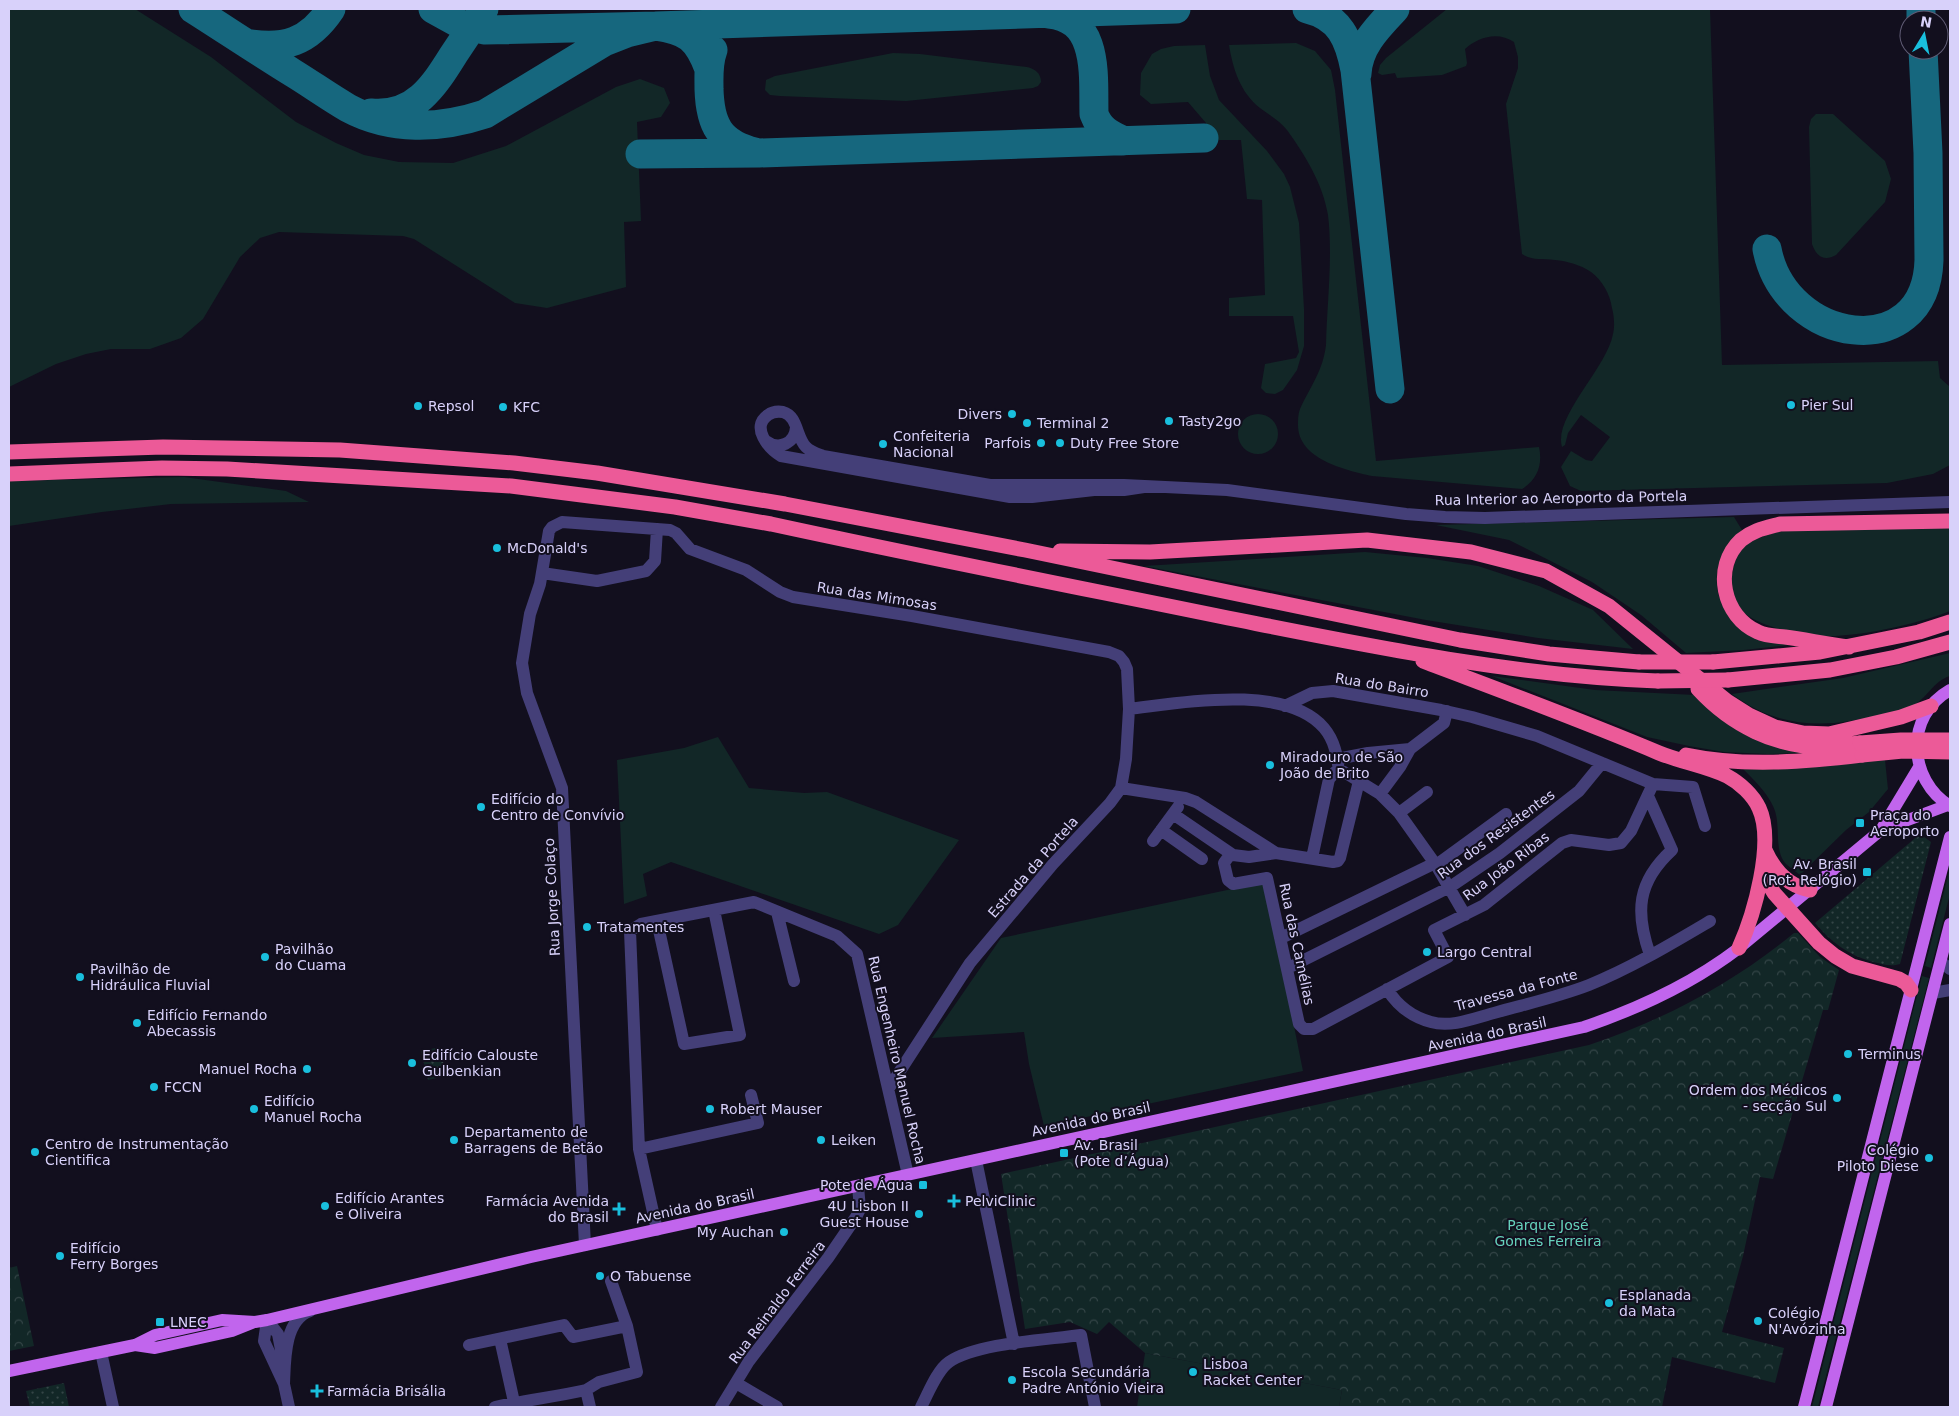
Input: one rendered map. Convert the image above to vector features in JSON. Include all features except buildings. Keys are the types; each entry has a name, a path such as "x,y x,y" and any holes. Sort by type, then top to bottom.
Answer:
{"highway":[{"path":"9,452 162,446 283,448 514,463 597,473 785,504 1025,550 1460,640 1550,654 1639,662 1713,662 1820,652 1918,632 1950,622"},
{"path":"9,474 162,468 227,469 524,487 675,507 771,524 1395,651 1556,674 1658,681 1728,680 1830,670 1896,658 1950,642"},
{"path":"1849,647 1759,633 1744,624 1732,610 1725,592 1724,572 1730,555 1741,541 1756,530 1780,524 1950,521"},
{"path":"1025,550 1150,552 1367,540 1471,552 1546,571 1609,606 1727,701 1749,715 1775,727 1803,733 1829,734 1905,716 1931,706"},
{"path":"1654,642 1705,697 1738,723 1757,733 1804,746 1950,752"},
{"path":"1395,651 1727,776 1740,785 1759,808 1763,821 1764,847 1763,863 1752,914 1739,948"},
{"path":"1640,744 1693,756 1730,760 1800,761 1901,740 1950,740"},
{"path":"1764,847 1772,864 1780,874 1796,886 1810,890"},
{"path":"1763,863 1768,883 1788,909 1819,943 1834,956 1857,967 1899,978 1911,990"}],"main road":[{"path":"1949,806 1930,789 1919,767 1916,746 1920,726 1931,706 1950,690"},
{"name":"Avenida do Brasil","path":"9,1371 135,1345 154,1335 222,1320 261,1321 313,1310 401,1287 585,1246 1584,1027 1630,1010 1676,989 1719,963 1739,948 1881,830 1906,792 1919,767"},
{"name":"Avenida do Brasil","path":"1881,830 1949,806"},
{"path":"1804,1407 1950,836"},
{"path":"1826,1407 1933,993 1946,965 1950,924"}],"street":[{"path":"780,411 791,416 806,447 814,452 837,459 990,485 1124,485 1144,487 1032,497 1010,497 790,458 769,448 761,428 765,417 780,411"},
{"path":"765,440 775,446 785,444 793,437 796,427"},
{"name":"Rua Interior ao Aeroporto da Portela","path":"1144,487 1227,490 1406,514 1465,518 1950,502"},
{"name":"Rua das Mimosas","path":"552,527 562,522 670,530 676,533 690,549 746,570 793,598 912,616 1109,652"},
{"name":"Rua Jorge Colaço","path":"552,527 548,537 542,573 530,614 522,663 527,693 562,788 585,1246"},
{"path":"542,573 597,581 646,571 655,561 657,529"},
{"name":"Estrada da Portela","path":"889,1088 970,963 1053,864 1110,803 1121,788 1126,759 1129,709 1127,669 1119,656 1109,652"},
{"name":"Rua do Bairro","path":"1285,706 1312,693 1332,691 1447,712 1538,736 1574,749 1653,784 1693,787 1705,826"},
{"path":"1129,709 1212,699 1257,701 1285,706 1304,712 1324,728 1335,747 1338,765 1344,772 1380,794 1399,813 1436,864 1464,915"},
{"path":"1380,794 1400,767 1410,749 1444,723 1447,712"},
{"path":"1312,858 1329,779 1338,765 1368,752 1410,749"},
{"name":"Rua dos Resistentes","path":"1288,968 1450,887 1500,853 1579,791 1602,763"},
{"path":"1174,814 1233,855 1249,857 1276,853 1333,862 1338,861 1359,781"},
{"name":"Rua João Ribas","path":"1387,989 1448,957 1434,930 1484,905 1534,864 1566,841 1575,840 1609,846 1621,843 1631,831 1653,784"},
{"path":"1121,788 1184,798 1208,808 1276,853"},
{"path":"1399,813 1427,792"},
{"path":"1648,796 1672,850 1658,863 1643,893 1641,906 1642,934 1650,955"},
{"path":"1153,841 1184,798"},
{"path":"1281,938 1436,864 1506,814"},
{"path":"1161,830 1202,859"},
{"name":"Rua das Camélias","path":"1233,855 1229,856 1224,863 1228,880 1233,884 1267,878 1300,1026 1304,1029 1313,1029 1387,989"},
{"name":"Rua Engenheiro Manuel Rocha","path":"657,1230 639,1149 630,931 641,924 754,902 837,936 857,954 908,1175"},
{"path":"658,921 684,1044 740,1035 714,910"},
{"path":"777,912 794,981"},
{"name":"Travessa da Fonte","path":"1387,989 1398,1005 1413,1015 1431,1023 1458,1022 1570,992 1591,984 1650,955 1710,921"},
{"path":"1933,993 1950,990"},
{"path":"639,1149 758,1123 750,1095"},
{"path":"976,1160 1014,1344"},
{"name":"Rua Reinaldo Ferreira","path":"721,1407 749,1361 853,1223 860,1209 858,1186"},
{"path":"495,1407 514,1402 549,1403 586,1390 598,1382 637,1372 627,1326 611,1281"},
{"path":"284,1384 290,1336 294,1324 302,1315 313,1310"},
{"path":"261,1321 278,1334 285,1367"},
{"path":"261,1321 264,1341 284,1384 289,1407"},
{"path":"469,1345 564,1325 572,1337 627,1326"},
{"path":"921,1407 933,1384 948,1362 974,1351 1080,1335 1096,1407"},
{"path":"500,1340 514,1402"},
{"path":"102,1352 113,1407"},
{"path":"736,1382 777,1407"},
{"path":"586,1390 590,1407"}],"green space":[{"path":"9,9 135,9 211,57 296,122 364,155 399,162 453,163 506,146 616,87 640,79 664,88 670,103 661,117 637,122 641,221 624,222 626,287 547,308 515,303 414,239 403,236 279,232 260,238 240,257 203,319 181,338 150,349 111,349 86,354 56,364 9,387"},
{"path":"1447,9 1710,9 1722,365 1938,361 1940,378 1950,387 1950,465 1933,474 1887,483 1581,491 1570,486 1561,467 1571,451 1586,460 1592,461 1610,437 1581,415 1568,433 1565,445 1562,447 1561,435 1565,421 1609,347 1614,328 1611,303 1602,283 1595,275 1578,265 1569,262 1534,258 1522,254 1506,104 1518,68 1518,57 1514,42 1495,36 1476,41 1465,49 1466,66 1442,75 1397,78 1395,73 1382,75 1378,73 1380,65 1386,58"},
{"path":"1296,43 1315,51 1331,70 1335,90 1376,461 1539,447 1540,460 1538,471 1532,481 1522,489 1372,476 1325,461 1314,454 1300,437 1298,425 1299,411 1319,371 1326,345 1330,264 1326,203 1318,181 1307,160 1287,130 1253,102 1242,87 1235,71 1229,45"},
{"path":"1205,45 1210,76 1219,100 1267,151 1284,174 1290,187 1299,223 1304,309 1304,346 1297,370 1283,390 1275,394 1266,393 1261,388 1265,364 1296,358 1299,352 1293,316 1229,316 1229,298 1265,295 1262,200 1247,199 1241,140 1207,140 1206,123 1188,102 1151,104 1140,95 1141,73 1152,54 1161,49 1174,46"},
{"path":"893,53 920,54 1027,67 1037,72 1041,82 1033,88 906,101 780,96 770,95 765,90 766,80 775,76"},
{"path":"1816,114 1833,114 1885,161 1891,179 1885,202 1836,255 1828,258 1818,255 1812,244 1809,127 1811,119"},
{"path":"1262,414 1269,417 1275,423 1278,434 1277,442 1269,451 1262,454 1254,454 1247,451 1239,442 1238,430 1241,423 1250,415"},
{"path":"184,477 286,491 309,502 171,504 9,526 9,481"},
{"path":"1734,517 1742,530 1726,551 1717,574 1719,595 1728,614 1799,644 1744,650 1686,653 1641,615 1592,582 1509,540 1436,525"},
{"path":"1950,527 1950,611 1934,617 1898,627 1859,634 1805,636 1772,627 1752,618 1737,605 1733,596 1731,586 1732,574 1739,553 1748,544 1770,534 1786,530"},
{"path":"1365,552 1427,558 1478,566 1539,586 1593,610 1633,649 1538,638 1426,620 1144,566"},
{"path":"1950,653 1950,676 1934,686 1917,703 1899,711 1858,720 1820,723 1784,719 1766,714 1732,694 1843,678"},
{"path":"1492,676 1595,690 1695,695 1733,728 1763,743 1805,753 1724,752 1647,737"},
{"path":"718,737 749,788 804,793 827,792 959,840 898,925 879,934 671,862 643,874 647,896 624,904 617,760 684,748"},
{"path":"1885,760 1888,789 1869,812 1846,830 1800,875 1785,863 1781,857 1776,813 1767,795 1741,767"},
{"path":"1920,834 1931,842 1900,964 1890,965 1873,962 1856,956 1827,936 1815,923"},
{"path":"1950,868 1950,894 1931,968 1925,966"},
{"path":"1265,882 1303,1071 1044,1126 1029,1064 1024,1032 932,1038 1001,938"},
{"name":"Parque José Gomes Ferreira","path":"1794,933 1798,933 1820,957 1839,970 1828,1010 1823,1010 1773,1179 1760,1177 1743,1256 1722,1332 1784,1348 1775,1383 1672,1357 1662,1407 1339,1407 1342,1390 1145,1353 1109,1322 1097,1334 1070,1322 1025,1329 1001,1174 1589,1045 1644,1024 1697,998 1747,968"},
{"path":"1922,976 1929,978 1818,1407 1812,1407"},
{"path":"440,1047 446,1076 428,1080 421,1051"},
{"path":"17,1266 34,1346 9,1351 9,1268"},
{"name":"Lisboa Racket Center","path":"1145,1353 1342,1390 1339,1407 1137,1407"},
{"path":"64,1383 69,1407 30,1407 26,1391"}],"taxiway":[{"path":"193,9 348,108 381,121 416,125 451,123 485,114 604,42 627,33 656,26 1176,9"},
{"path":"246,43 272,45 294,41 314,29 331,9"},
{"path":"433,9 462,25 485,30 656,26 667,28 683,33 696,43 709,69"},
{"path":"371,113 386,113 400,110 411,105 431,88 484,9"},
{"path":"1307,9 1328,18 1335,24 1346,39 1353,59 1390,389"},
{"path":"1357,74 1361,55 1370,38 1395,9"},
{"path":"1049,14 1066,18 1077,26 1085,38 1093,67 1094,114 1102,128 1124,141"},
{"path":"713,50 710,64 709,89 715,122 725,137 733,143 755,152"},
{"path":"1767,249 1779,281 1799,306 1825,322 1854,330 1881,328 1905,316 1922,294 1929,260 1928,153 1923,60"},
{"path":"640,154 759,153 1204,138"}],"place":[{"name":"Pier Sul","path":"1791,405"},
{"name":"Repsol","path":"418,406"},
{"name":"KFC","path":"503,407"},
{"name":"Divers","path":"1012,414"},
{"name":"Tasty2go","path":"1169,421"},
{"name":"Terminal 2","path":"1027,423"},
{"name":"Parfois","path":"1041,443"},
{"name":"Duty Free Store","path":"1060,443"},
{"name":"Confeiteria Nacional","path":"883,444"},
{"name":"McDonald's","path":"497,548"},
{"name":"Miradouro de São João de Brito","path":"1270,765"},
{"name":"Edifício do Centro de Convívio","path":"481,807"},
{"name":"Praça do Aeroporto","path":"1860,823"},
{"name":"Av. Brasil (Rot. Relógio)","path":"1867,872"},
{"name":"Tratamentes","path":"587,927"},
{"name":"Largo Central","path":"1427,952"},
{"name":"Pavilhão do Cuama","path":"265,957"},
{"name":"Pavilhão de Hidráulica Fluvial","path":"80,977"},
{"name":"Edifício Fernando Abecassis","path":"137,1023"},
{"name":"Terminus","path":"1848,1054"},
{"name":"Edifício Calouste Gulbenkian","path":"412,1063"},
{"name":"Manuel Rocha","path":"307,1069"},
{"name":"FCCN","path":"154,1087"},
{"name":"Ordem dos Médicos - secção Sul","path":"1837,1098"},
{"name":"Edifício Manuel Rocha","path":"254,1109"},
{"name":"Robert Mauser","path":"710,1109"},
{"name":"Departamento de Barragens de Betão","path":"454,1140"},
{"name":"Leiken","path":"821,1140"},
{"name":"Centro de Instrumentação Cientifica","path":"35,1152"},
{"name":"Av. Brasil (Pote d’Água)","path":"1064,1153"},
{"name":"Colégio Piloto Diese","path":"1929,1158"},
{"name":"Pote de Água","path":"923,1185"},
{"name":"PelviClinic","path":"954,1201"},
{"name":"Edifício Arantes e Oliveira","path":"325,1206"},
{"name":"Farmácia Avenida do Brasil","path":"619,1209"},
{"name":"4U Lisbon II Guest House","path":"919,1214"},
{"name":"My Auchan","path":"784,1232"},
{"name":"Edifício Ferry Borges","path":"60,1256"},
{"name":"O Tabuense","path":"600,1276"},
{"name":"Esplanada da Mata","path":"1609,1303"},
{"name":"Colégio N'Avózinha","path":"1758,1321"},
{"name":"LNEC","path":"160,1322"},
{"name":"Lisboa Racket Center","path":"1193,1372"},
{"name":"Escola Secundária Padre António Vieira","path":"1012,1380"},
{"name":"Farmácia Brisália","path":"317,1391"}]}
